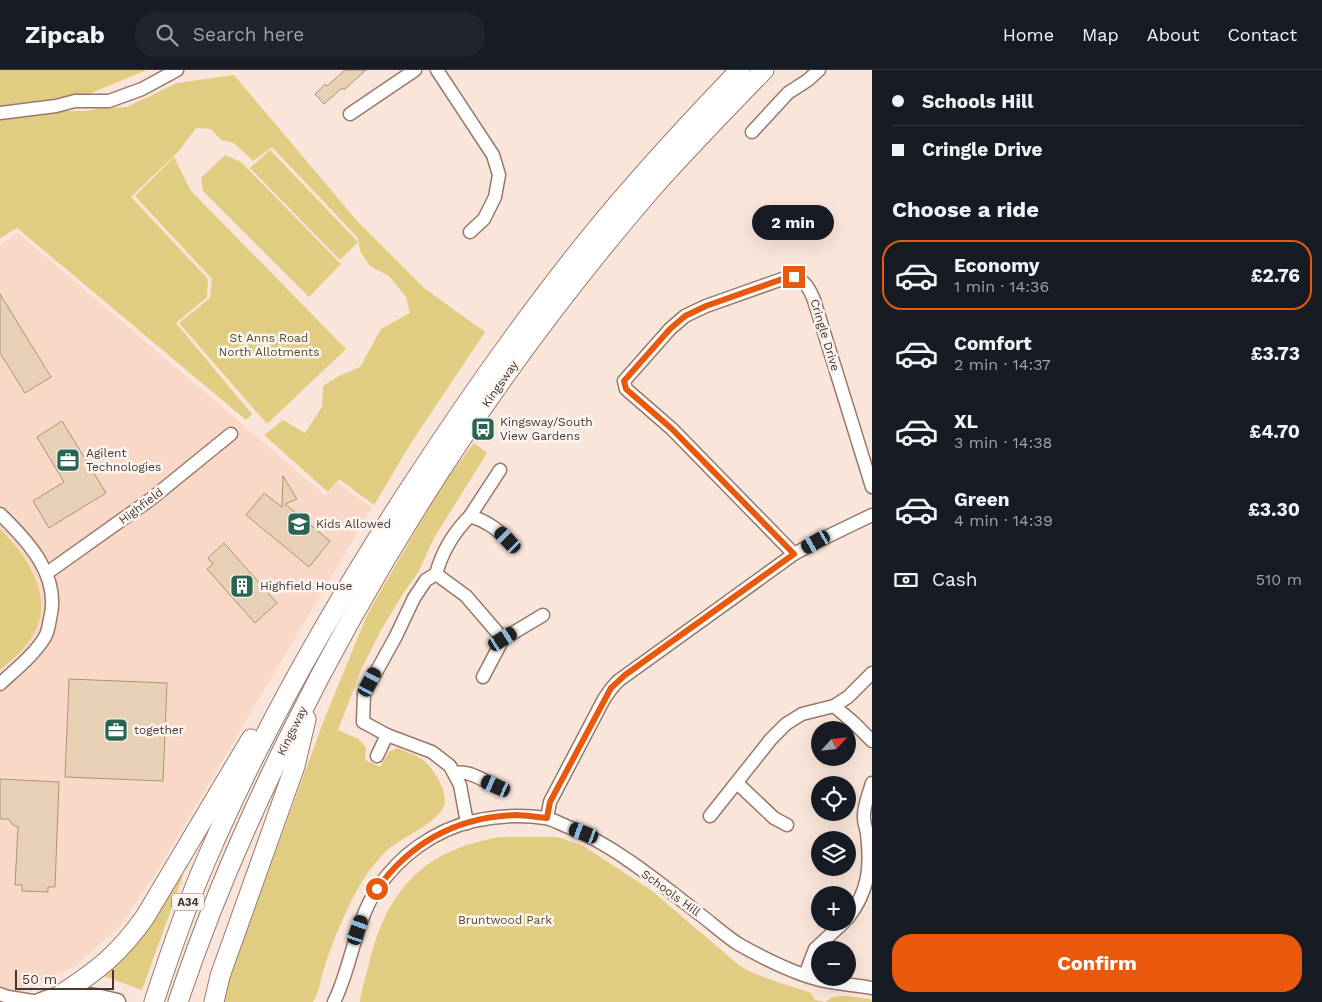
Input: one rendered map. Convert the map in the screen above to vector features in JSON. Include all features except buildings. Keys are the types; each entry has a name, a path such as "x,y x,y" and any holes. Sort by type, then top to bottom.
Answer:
{"highway":[{"name":"Kingsway","path":"154,1002 187,906 231,805 296,676 359,566 462,409 591,236 686,127 740,70"},
{"name":"Kingsway","path":"178,1002 207,920 250,818 313,688 380,569 469,429 521,355 603,248 697,139 764,70"},
{"path":"60,995 92,974 131,938 248,744 273,705 296,676"},
{"path":"214,1002 220,976 295,766 313,688"}],"main road":[{"path":"39,1002 60,995 83,995 117,1002"}],"street":[{"path":"0,114 56,106 76,101 109,101 142,89 177,70"},
{"path":"350,114 415,70"},
{"path":"437,70 493,155 499,175 495,197 484,219 470,232"},
{"path":"752,132 788,93 819,70"},
{"name":"Cringle Drive","path":"794,554 672,429 626,389 624,381 670,329 685,316 706,306 788,277 794,277 805,284 814,300 872,487"},
{"name":"Highfield","path":"47,573 151,499 228,437"},
{"path":"467,823 460,786 455,773 443,760 432,752 387,735 363,722 364,694 396,636 414,598 426,580 436,574 440,556 462,523 470,516 500,470"},
{"path":"0,514 24,537 47,573 53,606 46,636 0,684"},
{"path":"547,818 550,802 611,688 625,675 794,554 872,515"},
{"path":"470,516 485,521 508,540"},
{"path":"436,574 466,596 503,639"},
{"path":"483,677 503,639 543,615"},
{"path":"710,816 771,739 786,724 802,714 834,706 848,697 872,673"},
{"path":"834,706 864,732 872,742"},
{"path":"377,756 387,735"},
{"path":"455,773 462,771 469,773 496,786"},
{"path":"737,783 774,818 787,824"},
{"path":"856,906 865,888 869,870 864,816 872,783"},
{"name":"Schools Hill","path":"334,1002 362,918 373,896 384,880 408,854 449,829 467,823 508,816 547,818 584,833 613,850 682,900 738,944 777,964 821,980 872,988"},
{"path":"805,975 815,950 835,931"},
{"path":"0,994 39,1002"}],"shaded area":[{"path":"18,233 326,496 337,482 372,508 160,866 121,925 74,967 25,986 17,1002 0,1002 0,244"}],"green space":[{"path":"0,70 147,70 91,93 49,106 0,112"},
{"path":"234,75 358,222 424,288 485,332 411,443 374,505 339,479 328,492 264,435 283,420 305,433 322,407 323,386 339,376 360,367 381,329 410,313 406,297 389,276 370,266 360,251 358,238 272,147 253,161 234,143 221,140 211,129 196,128 178,152 131,197 208,279 207,297 176,323 252,414 246,420 17,228 0,238 0,116 127,107 177,83"},
{"path":"270,150 358,242 340,260 250,168"},
{"name":"St Anns Road North Allotments","path":"225,155 241,162 341,264 309,297 203,191 201,178"},
{"name":"St Anns Road North Allotments","path":"174,157 191,191 346,349 267,424 179,323 210,298 212,279 135,196"},
{"path":"474,443 487,453 434,538 418,573 381,630 362,668 338,730 359,739 366,748 365,760 380,767 389,752 397,748 423,760 428,764 443,789 445,801 443,808 438,815 423,827 388,849 366,876 339,928 313,1002 224,1002 228,982 324,720 368,613 444,482"},
{"path":"0,529 29,565 40,593 41,608 39,623 29,642 0,670"},
{"name":"Bruntwood Park","path":"500,837 557,837 582,845 652,891 740,966 766,978 811,993 815,1000 826,1002 360,1002 362,988 386,915 398,895 412,878 429,863 450,852 473,843"},
{"path":"178,872 183,876 142,990 101,975"},
{"path":"841,996 871,999 872,1002 826,1002"}],"place":[{"name":"Kingsway/South View Gardens","path":"483,429"},
{"name":"Agilent Technologies","path":"68,460"},
{"name":"Kids Allowed","path":"299,524"},
{"name":"Highfield House","path":"242,586"},
{"name":"together","path":"116,730"}],"route":[{"path":"377,889 408,854 431,838 449,829 495,817 517,815 547,818 550,802 611,688 625,675 794,554 672,429 626,389 624,381 670,329 685,316 706,306 788,277 794,277"}]}
